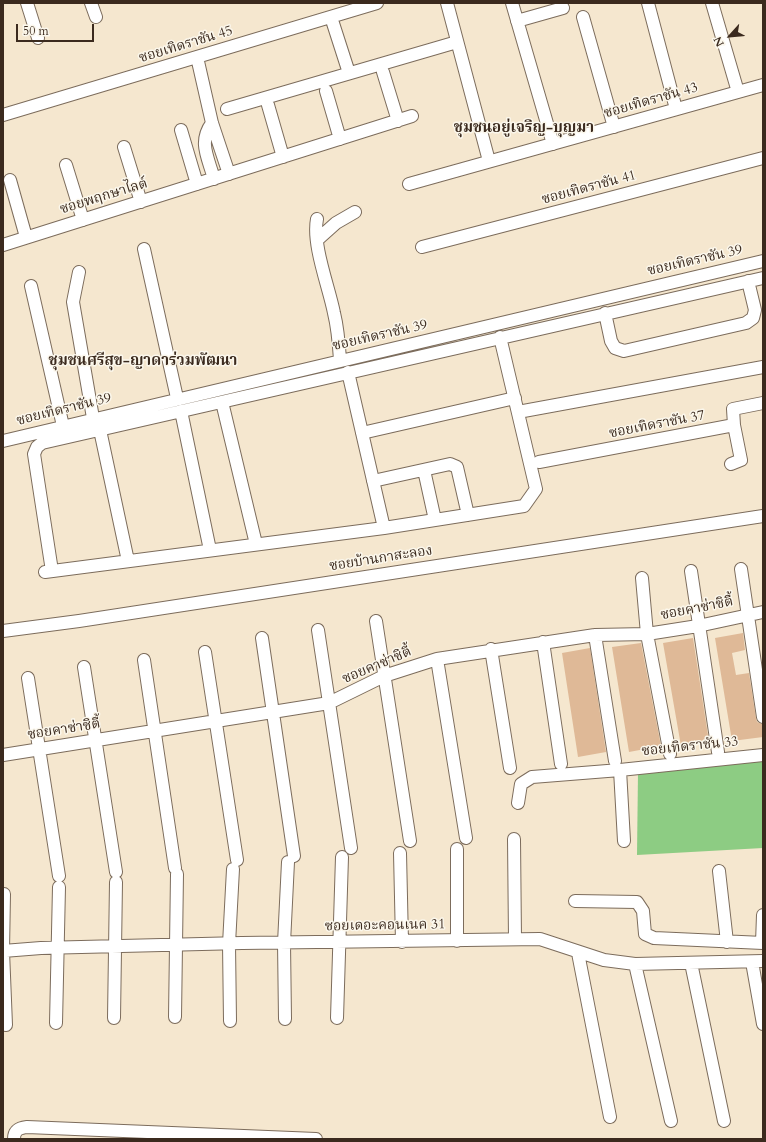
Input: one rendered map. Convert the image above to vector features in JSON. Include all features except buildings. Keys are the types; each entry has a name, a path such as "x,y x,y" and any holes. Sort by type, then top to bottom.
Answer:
{"street":[{"path":"27,3 38,38"},
{"path":"91,3 96,17"},
{"name":"ซอยเทิดราชัน 45","path":"3,115 331,17 344,8 378,3"},
{"path":"447,3 490,161"},
{"path":"512,3 553,144"},
{"path":"648,3 676,109"},
{"path":"712,3 738,92"},
{"path":"517,21 563,8"},
{"path":"331,17 349,74"},
{"path":"583,17 614,127"},
{"path":"227,109 457,42"},
{"path":"197,57 212,122 229,174"},
{"path":"383,72 398,121"},
{"name":"ซอยเทิดราชัน 43","path":"409,184 763,85"},
{"path":"326,91 340,139"},
{"path":"268,105 283,157"},
{"name":"ซอยพฤกษาไลต์","path":"3,245 412,116"},
{"path":"212,122 206,131 204,141 214,179"},
{"path":"182,130 197,184"},
{"path":"124,147 141,202"},
{"name":"ซอยเทิดราชัน 41","path":"422,247 763,158"},
{"path":"66,164 83,220"},
{"path":"10,180 26,237"},
{"path":"317,240 336,222 355,212"},
{"path":"317,219 315,228 339,337 340,360"},
{"path":"144,248 177,398"},
{"name":"ซอยเทิดราชัน 39","path":"3,441 177,398 763,261"},
{"path":"79,272 73,302 94,418"},
{"path":"500,337 536,489 524,506 384,528 48,571 34,454 37,447 42,443 500,337 763,278"},
{"path":"605,313 611,341 615,348 624,351 746,323 753,318 755,310 748,281"},
{"path":"31,286 62,426"},
{"path":"518,412 763,367"},
{"path":"348,372 384,528"},
{"path":"362,433 515,398"},
{"path":"222,402 256,544"},
{"path":"731,464 741,460 734,425 733,409 763,403"},
{"path":"181,411 210,550"},
{"name":"ซอยเทิดราชัน 37","path":"539,462 734,425"},
{"path":"100,430 128,561"},
{"path":"373,481 450,464 457,467 468,515"},
{"path":"424,470 435,520"},
{"name":"ซอยบ้านกาสะลอง","path":"3,631 79,622 763,516"},
{"path":"741,569 763,717"},
{"path":"691,571 718,752"},
{"path":"642,578 647,634 670,754"},
{"name":"ซอยคาซ่าซิตี้","path":"3,755 329,703 384,676 437,659 595,635 647,634 698,626 748,614 763,612"},
{"path":"376,621 410,841"},
{"path":"318,630 351,848"},
{"path":"595,635 618,765 624,841"},
{"path":"262,638 291,859 284,943 285,1020"},
{"path":"543,642 561,764"},
{"path":"491,650 510,768"},
{"path":"205,652 235,865 230,944 230,1021"},
{"path":"437,659 466,838"},
{"path":"144,660 176,871 175,1017"},
{"path":"84,667 116,877 114,1018"},
{"path":"28,678 59,882 56,1023"},
{"name":"ซอยเทิดราชัน 33","path":"518,803 521,784 532,777 618,765 763,754"},
{"path":"514,839 515,939"},
{"path":"457,848 457,941"},
{"path":"400,853 402,942"},
{"path":"337,1018 342,857"},
{"path":"719,871 727,942"},
{"path":"4,894 3,951 6,1025"},
{"path":"575,901 637,902 643,911 645,934 648,936 727,942 763,942 763,915"},
{"name":"ซอยเดอะคอนเนค 31","path":"3,951 176,945 540,939 578,953 604,960 635,964 758,962"},
{"path":"578,953 610,1117"},
{"path":"758,962 763,1024"},
{"path":"691,963 724,1121"},
{"path":"635,964 671,1121"},
{"path":"14,1138 17,1130 27,1128 115,1135 316,1139"}],"green space":[{"path":"763,759 763,848 637,855 638,773"}],"district":[{"name":"ชุมชนอยู่เจริญ-บุญมา","path":"524,129"},
{"name":"ชุมชนศรีสุข-ญาดาร่วมพัฒนา","path":"143,362"}]}
